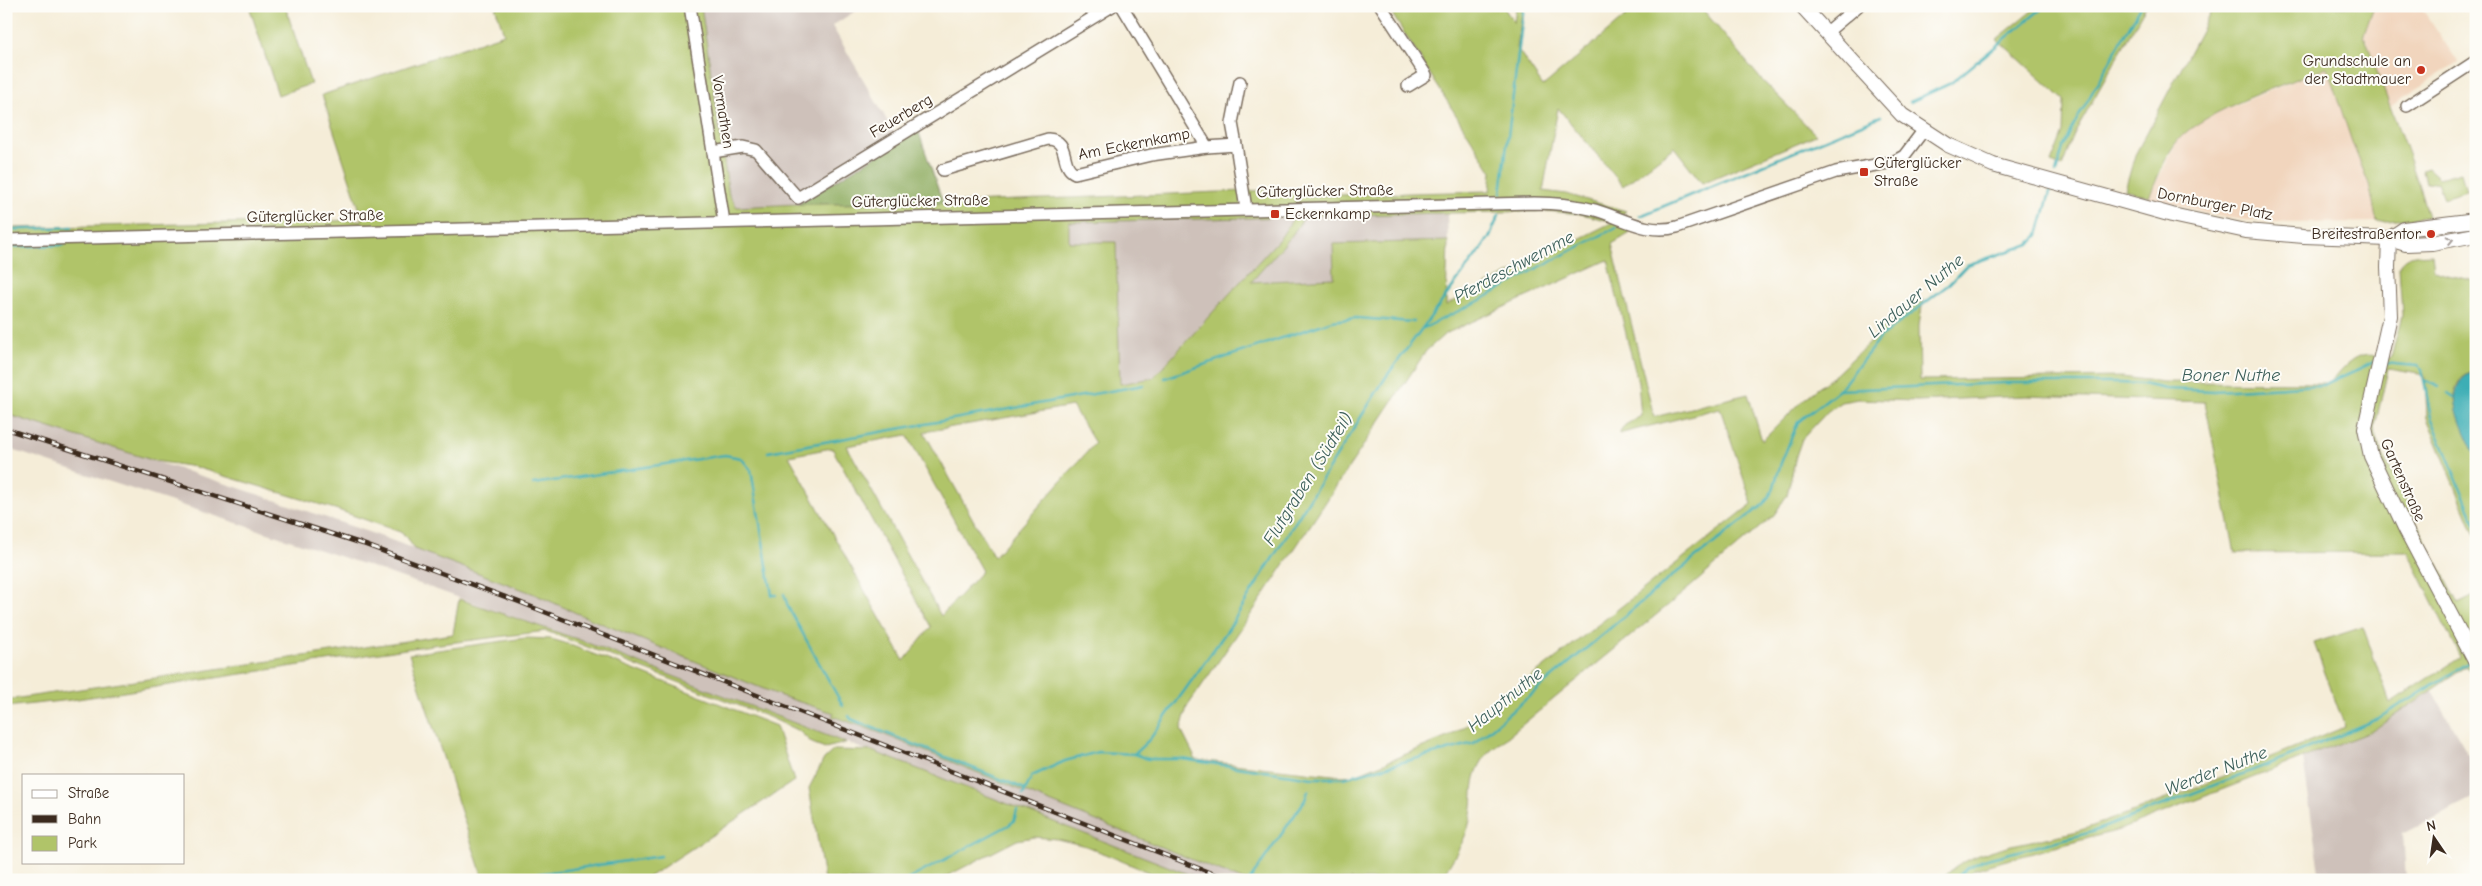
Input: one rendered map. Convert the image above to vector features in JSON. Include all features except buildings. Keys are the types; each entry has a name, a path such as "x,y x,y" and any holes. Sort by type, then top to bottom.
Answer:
{"main road":[{"name":"Dornburger Platz","path":"1802,6 1890,104 1923,130 1948,146 1978,159 2172,215 2228,228 2281,234 2389,239 2406,244 2432,243 2476,235"},
{"path":"2389,239 2404,229 2476,220"},
{"name":"Gartenstraße","path":"2389,239 2388,267 2391,308 2365,428 2367,446 2402,522 2473,657"}],"street":[{"name":"Vormathen","path":"690,6 724,222"},
{"name":"Feuerberg","path":"713,152 743,147 756,150 798,198 1112,6"},
{"name":"Am Eckernkamp","path":"1122,6 1207,147"},
{"path":"1381,6 1426,75 1408,86"},
{"path":"1826,33 1858,6"},
{"path":"2407,106 2476,61"},
{"path":"1240,82 1232,123 1246,209"},
{"name":"Güterglücker Straße","path":"6,240 1534,202 1565,205 1609,214 1654,230 1667,230 1836,172 1893,162 1904,156 1923,130"},
{"name":"Am Eckernkamp","path":"944,170 1048,139 1054,139 1062,145 1068,167 1075,173 1151,155 1236,145"}],"shaded area":[{"path":"701,6 863,6 832,26 899,141 798,204 737,207 729,195"},
{"path":"2374,6 2420,6 2458,62 2391,106 2379,81 2367,39 2363,37"},
{"path":"2327,67 2353,145 2369,184 2377,222 2288,223 2246,220 2222,217 2149,197 2179,138 2198,123"},
{"path":"1447,214 1448,241 1334,244 1334,278 1251,282 1290,238 1305,216"},
{"path":"1294,217 1281,237 1152,378 1120,384 1115,242 1069,242 1069,222"},
{"path":"6,414 236,487 380,536 532,593 583,616 781,696 834,713 833,716 880,733 1242,880 1203,880 577,639 360,563 6,448"},
{"path":"2431,690 2476,767 2476,797 2403,834 2406,880 2320,880 2303,758 2377,728"}],"green space":[{"path":"249,6 285,6 311,84 278,95"},
{"path":"495,6 701,6 729,195 737,207 798,204 943,203 1296,189 1297,196 1490,191 1492,172 1387,6 1503,6 1514,23 1516,6 1523,6 1517,48 1543,86 1638,6 1700,6 1760,78 1816,135 1702,183 1674,147 1623,186 1558,108 1543,191 1566,194 1626,211 1614,222 1629,230 1627,235 1612,244 1654,417 1748,394 1762,441 1803,400 1836,374 1867,345 1886,324 1923,299 1919,326 1920,380 2122,377 2163,382 2326,383 2335,377 2347,364 2358,357 2369,355 2391,358 2402,315 2399,267 2401,262 2408,257 2432,254 2434,270 2476,282 2476,371 2463,378 2456,387 2455,398 2476,459 2476,537 2427,418 2425,375 2388,369 2375,426 2376,438 2382,454 2458,604 2476,595 2476,682 2467,666 2372,731 2119,830 1988,865 1974,870 1964,880 1941,880 1955,867 1972,858 2011,845 2090,827 2186,791 2345,727 2314,643 2363,627 2390,703 2460,657 2408,552 2235,553 2205,402 2026,396 1917,401 1858,399 1841,402 1828,411 1802,439 1787,495 1774,515 1689,588 1488,753 1475,778 1468,828 1458,851 1441,880 1242,880 880,733 832,716 834,713 781,696 583,616 532,593 414,549 407,537 400,532 335,509 195,467 155,461 6,414 6,228 363,220 322,95 504,34","holes":["1546,211 1582,214 1613,222 1446,305 1448,241 1333,244 1334,278 1251,282 1290,238 1305,216","1294,217 1281,237 1153,378 1120,384 1116,242 1069,242 1069,222","1608,260 1638,383 1641,416 1625,425 1619,434 1720,408 1752,504 1483,715 1450,736 1355,775 1342,776 1196,760 1181,730 1187,707 1258,604 1426,351 1445,334","1072,406 1095,443 994,557 924,432","907,435 982,571 941,616 847,446","832,448 931,627 904,661 789,456"]},
{"path":"2038,6 2146,6 2074,134 2062,167 2051,163 2063,132 2064,100 1997,39"},
{"path":"2214,6 2374,6 2363,37 2366,39 2422,194 2428,217 2377,222 2369,184 2353,145 2327,67 2248,98 2207,118 2191,128 2174,145 2149,197 2125,190 2135,155"},
{"path":"918,130 943,203 798,204"},
{"path":"2428,168 2439,178 2461,172 2466,191 2444,198 2438,182 2425,184 2422,170"},
{"path":"459,599 577,639 846,743 825,748 812,743 799,731 769,717 546,631 432,645 71,700 6,707 6,700 453,634"},
{"path":"525,638 551,639 565,643 776,726 794,781 644,880 473,880 483,878 409,654"},
{"path":"834,750 872,751 1203,880 1167,880 1086,846 1057,839 1034,837 1017,840 939,880 824,880 809,788 824,759"}],"water":[{"path":"2476,371 2476,457 2457,410 2456,397 2458,386 2464,377"}],"waterway":[{"name":"Flutgraben (Südteil)","path":"1501,193 1524,6"},
{"path":"1910,102 1951,83 2045,6"},
{"name":"Lindauer Nuthe","path":"2056,173 2063,148 2071,130 2141,6"},
{"name":"Lindauer Nuthe","path":"1640,216 1881,116"},
{"name":"Hauptnuthe","path":"1023,795 1032,776 1065,761 1098,752 1134,754 1148,759 1182,759 1312,778 1344,778 1474,743 1671,577 1764,504 1773,490 1781,463 1798,422 1839,390 1881,337 1948,285 1967,265 2030,244 2038,235 2050,192"},
{"name":"Flutgraben (Südteil)","path":"1134,754 1150,739 1229,628 1386,377 1489,238 1499,215"},
{"path":"6,230 72,227"},
{"name":"Pferdeschwemme","path":"1424,328 1481,300 1617,227"},
{"path":"6,247 64,245"},
{"path":"1165,378 1332,321 1356,318 1414,322"},
{"name":"Boner Nuthe","path":"1839,390 2005,383 2120,383 2142,384 2165,389 2214,391 2323,385 2374,362"},
{"name":"Boner Nuthe","path":"2384,363 2417,366 2422,370 2431,417 2476,525"},
{"path":"2426,381 2439,387"},
{"path":"768,452 1144,385"},
{"path":"2448,393 2454,397"},
{"path":"533,484 725,455 741,458 751,470 772,595 776,595"},
{"path":"784,594 788,607 843,706"},
{"name":"Werder Nuthe","path":"1954,880 1966,869 1983,860 2092,832 2277,761 2377,719 2470,662"},
{"path":"849,716 851,719 1025,789"},
{"path":"1250,880 1305,800 1308,791"},
{"name":"Hauptnuthe","path":"907,880 1009,825 1014,821 1017,810"},
{"path":"496,880 661,856"}],"railway":[{"path":"6,429 363,544 519,602 1229,880"}],"place":[{"name":"Grundschule an der Stadtmauer","path":"2421,70"},
{"name":"Güterglücker Straße","path":"1864,172"},
{"name":"Eckernkamp","path":"1275,214"},
{"name":"Breitestraßentor","path":"2431,234"}]}
